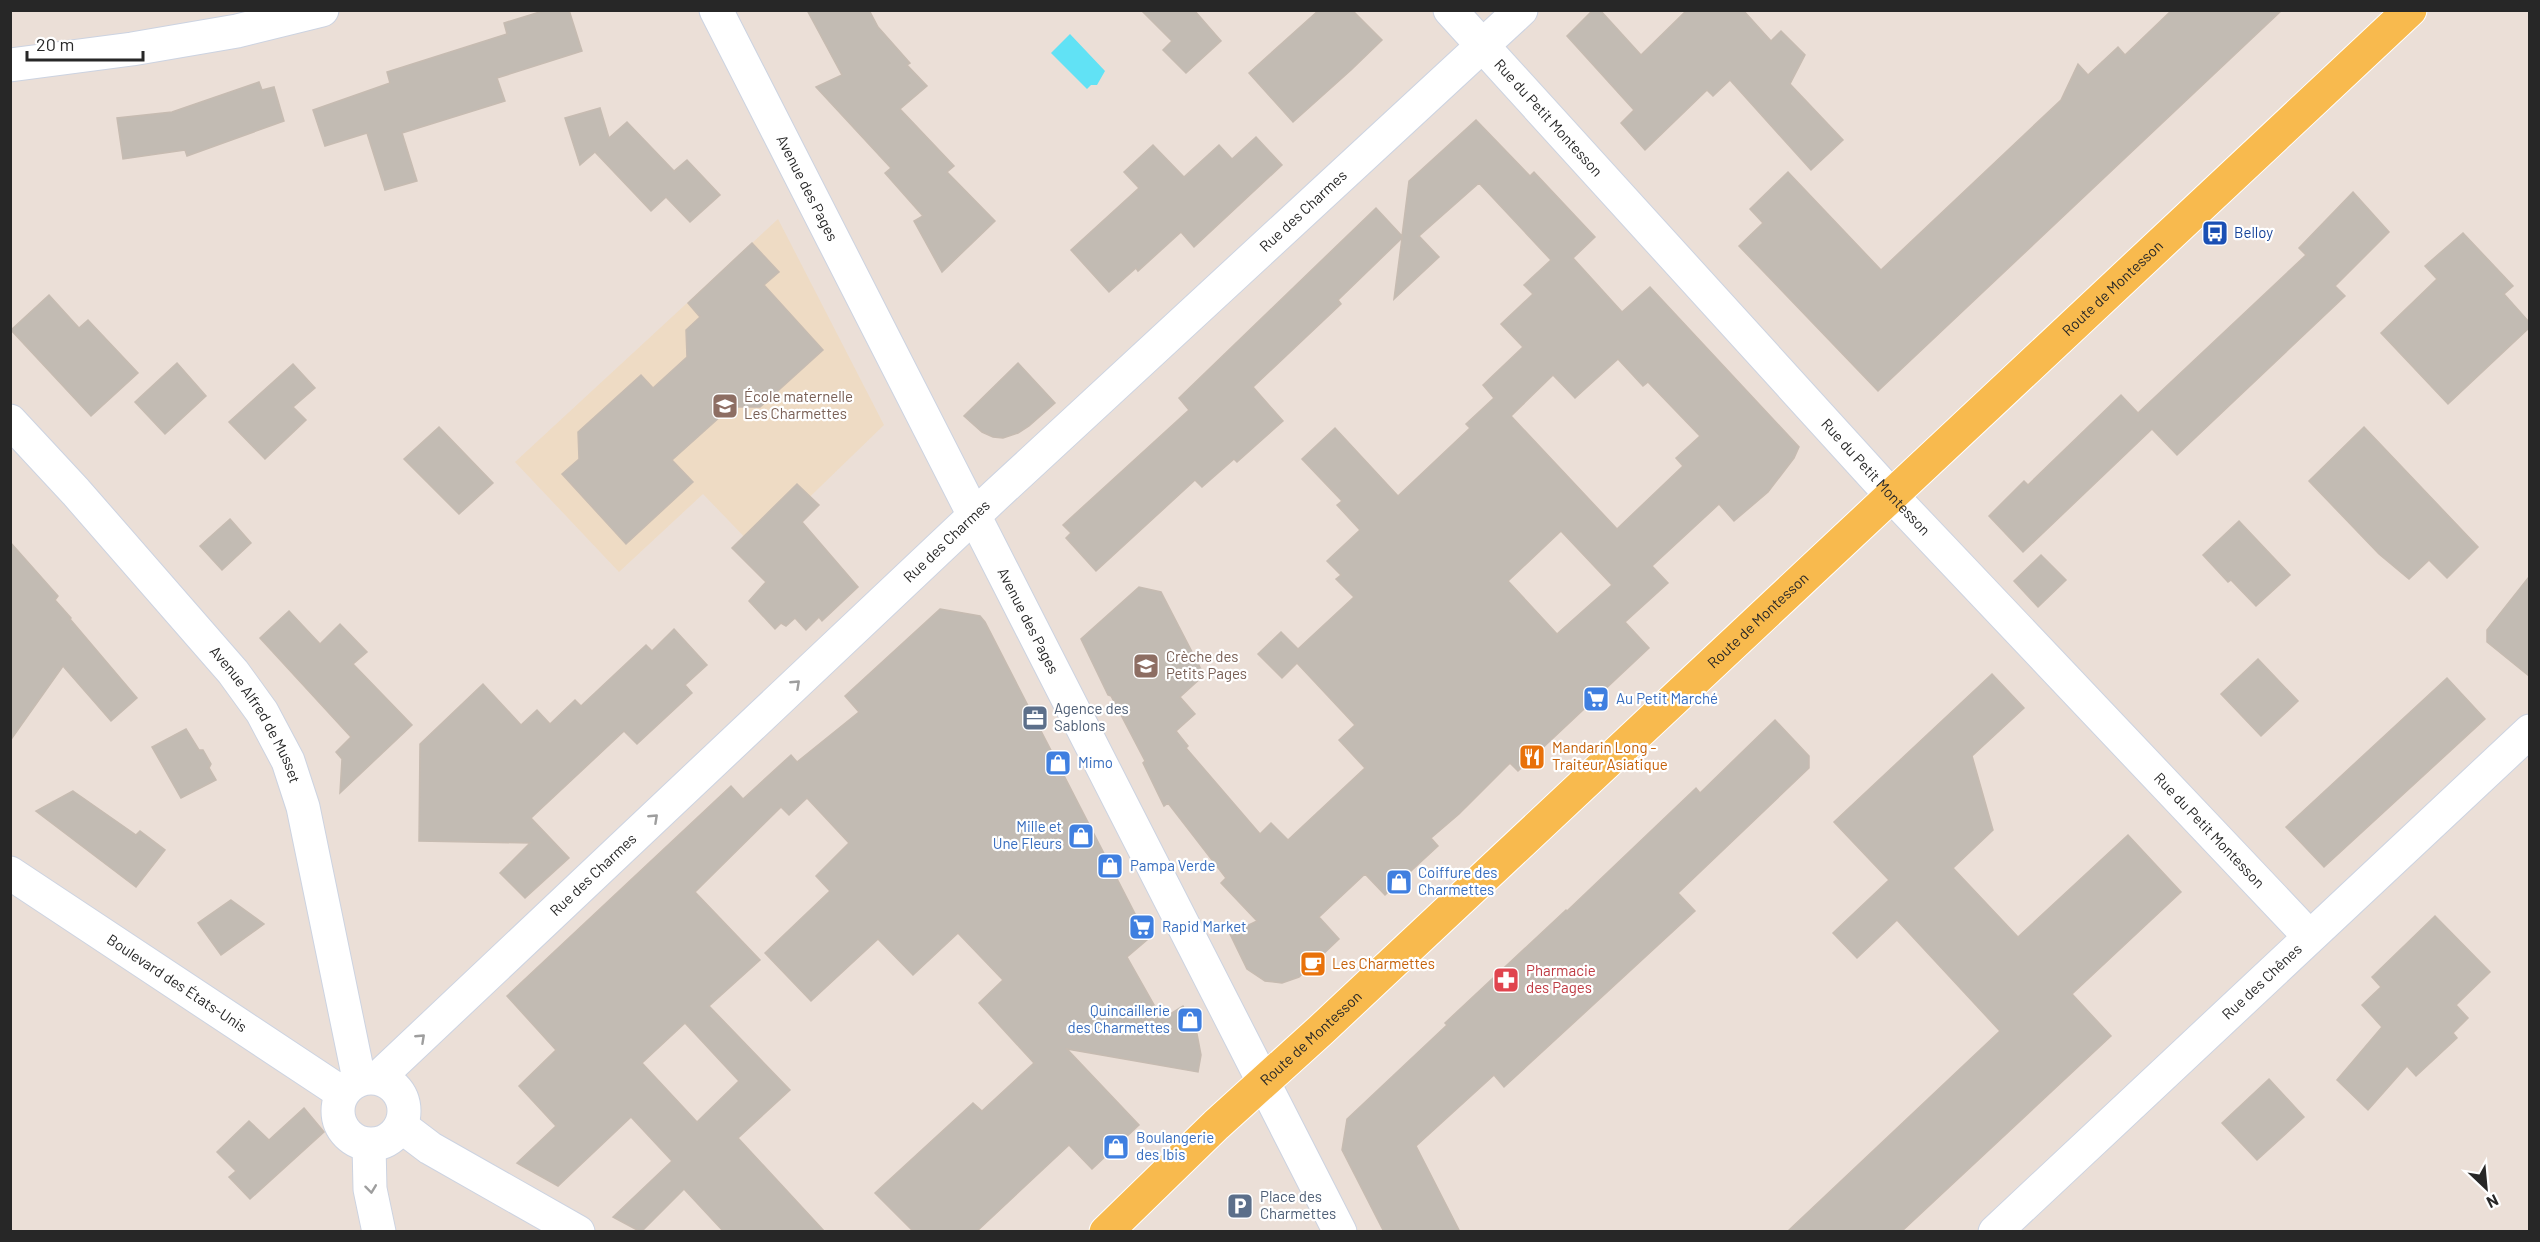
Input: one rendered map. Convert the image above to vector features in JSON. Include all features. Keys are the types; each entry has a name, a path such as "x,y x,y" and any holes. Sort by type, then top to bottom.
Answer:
{"main road":[{"name":"Route de Montesson","path":"1106,1232 1216,1125 1264,1083 2410,10"}],"street":[{"path":"10,65 132,50 237,31 322,10"},
{"name":"Avenue des Pages","path":"716,10 1340,1232"},
{"name":"Rue du Petit Montesson","path":"1450,10 1892,496 2309,936"},
{"name":"Rue des Charmes","path":"360,1084 1521,10"},
{"name":"Avenue Alfred de Musset","path":"10,421 76,492 233,672 262,712 288,760 303,807 360,1084"},
{"name":"Rue des Chênes","path":"1995,1232 2529,731"},
{"name":"Boulevard des États-Unis","path":"10,873 360,1084"},
{"path":"360,1084 391,1084 404,1103 401,1126 394,1136 380,1144 369,1145 348,1137 337,1116 338,1104 360,1084"},
{"path":"401,1126 430,1148 578,1232"},
{"path":"369,1145 370,1189 379,1232"}],"shaded area":[{"name":"École maternelle Les Charmettes","path":"778,219 884,425 756,549 703,494 619,572 515,462"}],"water":[{"path":"1070,34 1105,71 1097,85 1091,85 1087,89 1051,53"}],"building":[{"path":"546,10 569,10 582,51 497,78 505,101 402,133 417,181 385,190 367,133 325,146 313,110 390,83 387,72 507,34 504,23"},
{"path":"807,10 869,10 878,27 910,63 907,65 927,86 900,109 954,166 947,172 995,221 942,272 914,221 923,216 885,173 891,168 816,87 842,75"},
{"path":"1141,10 1194,10 1221,41 1186,73 1163,50 1172,41"},
{"path":"1319,10 1352,10 1382,40 1293,122 1249,73"},
{"path":"1593,10 1600,10 1641,55 1687,10 1743,10 1771,41 1781,31 1805,55 1790,84 1843,140 1811,170 1730,80 1713,96 1707,90 1645,150 1621,123 1634,110 1567,36"},
{"path":"2172,10 2282,10 1878,391 1739,246 1763,223 1750,209 1788,172 1881,270 2061,100 2078,64 2088,75 2118,47 2125,55"},
{"path":"259,82 262,90 274,87 284,121 187,156 185,150 123,159 117,118 172,112"},
{"path":"600,108 609,138 627,122 674,171 687,160 720,195 690,222 666,197 651,211 595,152 580,165 565,118"},
{"path":"1476,120 1530,176 1534,172 1595,237 1573,258 1622,312 1650,287 1799,447 1794,458 1768,492 1734,521 1719,504 1652,566 1668,583 1625,622 1649,648 1518,771 1510,763 1459,814 1431,838 1438,846 1385,895 1365,874 1319,917 1339,939 1299,977 1282,983 1265,981 1247,969 1230,934 1257,921 1221,883 1226,878 1168,803 1164,806 1143,763 1145,761 1111,696 1108,695 1081,639 1139,587 1161,592 1204,675 1180,697 1195,714 1176,731 1188,746 1186,748 1260,834 1271,823 1288,840 1365,768 1339,740 1355,725 1297,663 1282,678 1258,654 1281,632 1298,649 1354,597 1336,579 1341,575 1327,561 1360,530 1337,505 1342,501 1302,459 1335,428 1398,496 1470,428 1466,424 1494,398 1483,385 1523,347 1501,324 1533,294 1524,285 1551,260 1479,183 1419,236 1439,257 1394,299 1402,238 1338,300 1341,304 1253,387 1283,421 1237,462 1234,459 1202,487 1195,480 1096,571 1066,538 1071,533 1063,525 1189,410 1179,398 1376,208 1402,236 1409,181","holes":["1618,359 1643,386 1648,382 1700,436 1676,458 1683,466 1617,529 1511,416 1553,375 1575,398","1561,531 1612,585 1557,634 1508,581"]},
{"path":"1256,137 1282,165 1194,247 1181,232 1138,271 1136,268 1109,292 1071,250 1139,188 1124,172 1153,145 1184,177 1219,145 1232,159"},
{"path":"2353,192 2389,232 2335,286 2345,296 2177,455 2152,429 2023,552 1989,516 2024,481 2028,485 2121,395 2138,413 2306,255 2299,248"},
{"path":"2463,233 2513,286 2504,294 2529,322 2529,328 2448,404 2381,333 2437,279 2425,266"},
{"path":"752,243 779,272 764,285 823,350 760,407 731,407 672,460 693,482 626,544 562,474 579,459 578,432 641,375 653,388 687,357 686,330 700,317 688,303"},
{"path":"49,295 79,328 88,320 138,373 91,416 11,330"},
{"path":"177,363 206,396 165,434 135,402"},
{"path":"1018,363 1055,403 1018,433 1003,438 993,437 982,432 964,416"},
{"path":"293,364 315,388 293,407 306,420 265,459 229,422"},
{"path":"439,427 493,483 459,514 404,459"},
{"path":"2364,427 2478,547 2447,578 2429,560 2409,579 2379,554 2309,481"},
{"path":"797,484 819,505 802,522 858,587 822,621 819,617 806,630 795,618 786,626 781,623 775,629 749,601 766,582 732,548"},
{"path":"230,519 251,543 222,570 200,546"},
{"path":"2239,521 2290,575 2256,606 2231,580 2228,582 2203,555"},
{"path":"10,542 58,596 55,600 137,698 111,721 63,666 10,741"},
{"path":"2041,555 2066,580 2038,607 2014,581"},
{"path":"2529,577 2529,676 2487,642 2487,630"},
{"path":"940,609 980,616 1148,939 1127,957 1162,1019 1183,1006 1197,1034 1201,1055 1198,1072 1067,1049 1139,1125 1092,1169 1069,1145 976,1232 914,1232 875,1193 973,1103 982,1111 1034,1063 979,1003 1003,980 958,933 913,975 878,939 811,1001 765,953 830,891 816,876 849,843 807,798 789,815 781,807 695,892 760,960 709,1006 790,1090 738,1138 825,1232 724,1232 684,1189 641,1232 613,1217 672,1161 631,1117 558,1186 517,1163 556,1126 519,1086 556,1050 507,996 731,786 743,799 791,755 797,762 859,712 845,696","holes":["685,1023 739,1081 697,1122 642,1063"]},
{"path":"289,611 320,644 340,624 367,652 353,664 412,725 340,793 342,759 336,752 351,737 260,638"},
{"path":"674,629 707,665 685,685 692,693 637,744 624,731 531,818 569,858 525,898 500,873 530,843 419,841 420,744 483,684 521,725 537,710 550,724 575,700 581,706 646,645 652,651"},
{"path":"2258,659 2298,701 2261,736 2221,694"},
{"path":"1992,674 2024,708 1972,756 1993,830 1953,868 2018,937 2128,835 2181,892 2072,994 2111,1036 1901,1232 1787,1232 2000,1031 1897,920 1857,958 1833,933 1889,880 1834,822"},
{"path":"2447,678 2485,719 2324,867 2286,827"},
{"path":"1775,720 1809,756 1809,768 1678,893 1695,911 1504,1087 1494,1075 1416,1146 1460,1232 1384,1232 1342,1150 1347,1119 1447,1025 1445,1023 1696,788 1700,793"},
{"path":"186,729 199,750 203,750 216,780 181,798 152,747"},
{"path":"73,791 136,835 140,831 165,850 136,887 36,811"},
{"path":"231,900 264,924 221,955 198,923"},
{"path":"2435,916 2490,972 2456,1005 2468,1018 2453,1033 2457,1038 2416,1076 2407,1066 2368,1110 2337,1080 2382,1027 2362,1005 2381,987 2372,977"},
{"path":"2269,1079 2304,1117 2257,1160 2222,1123"},
{"path":"304,1108 324,1132 250,1199 229,1177 236,1171 217,1152 249,1121 269,1140"}],"place":[{"name":"Belloy","path":"2215,233"},
{"name":"École maternelle Les Charmettes","path":"725,406"},
{"name":"Crèche des Petits Pages","path":"1146,666"},
{"name":"Au Petit Marché","path":"1596,699"},
{"name":"Agence des Sablons","path":"1035,718"},
{"name":"Mandarin Long - Traiteur Asiatique","path":"1532,757"},
{"name":"Mimo","path":"1058,763"},
{"name":"Mille et Une Fleurs","path":"1081,836"},
{"name":"Pampa Verde","path":"1110,866"},
{"name":"Coiffure des Charmettes","path":"1399,882"},
{"name":"Rapid Market","path":"1142,927"},
{"name":"Les Charmettes","path":"1313,964"},
{"name":"Pharmacie des Pages","path":"1506,980"},
{"name":"Quincaillerie des Charmettes","path":"1190,1020"},
{"name":"Boulangerie des Ibis","path":"1116,1147"},
{"name":"Place des Charmettes","path":"1240,1206"}]}
